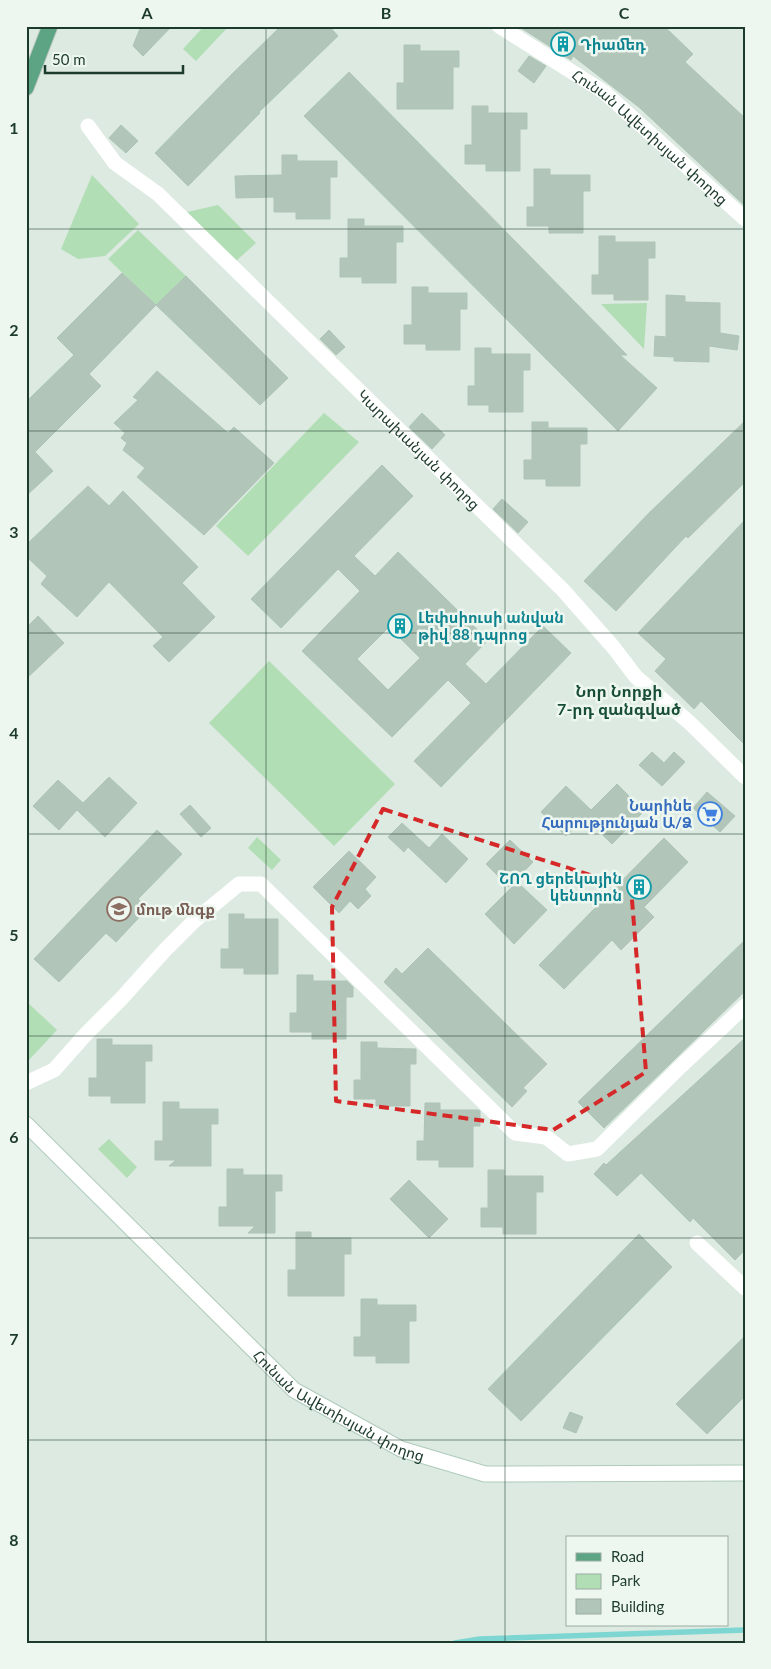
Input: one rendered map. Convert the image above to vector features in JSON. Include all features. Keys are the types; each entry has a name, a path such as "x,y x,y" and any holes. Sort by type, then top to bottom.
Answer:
{"main road":[{"path":"26,88 50,26"}],"street":[{"name":"Հունան Ավետիսյան փողոց","path":"499,26 604,92 745,220"},
{"name":"Կարախանյան փողոց","path":"88,126 115,163 158,194 235,269 563,590 614,648 636,677 690,723 745,777"},
{"path":"26,1084 54,1070 165,950 194,921 239,884 261,884 515,1133 546,1137 568,1154 597,1149 745,1006"},
{"name":"Հունան Ավետիսյան փողոց","path":"26,1124 294,1390 401,1449 485,1474 745,1473"},
{"path":"698,1243 745,1288"}],"highlighted area":[{"path":"383,809 631,888 646,1072 553,1130 336,1101 332,907"}],"green space":[{"path":"204,26 228,27 196,61 183,49"},
{"path":"92,175 139,224 105,256 78,259 61,249"},
{"path":"218,205 256,243 236,261 187,212"},
{"path":"138,230 186,276 156,305 108,259"},
{"path":"647,303 644,349 601,304"},
{"path":"324,413 359,442 248,556 216,526"},
{"path":"269,661 395,784 334,846 209,723"},
{"path":"257,837 281,860 272,870 248,848"},
{"path":"26,1001 57,1030 27,1062 26,1061"},
{"path":"109,1139 137,1167 127,1178 98,1149"}],"building":[{"path":"141,26 172,26 143,56 133,46"},
{"path":"281,26 329,26 338,36 259,112 188,186 155,153"},
{"path":"518,26 664,26 693,54 685,62 745,118 745,206 640,108 573,56 571,60"},
{"path":"404,45 420,45 420,51 459,51 459,67 453,67 453,109 397,109 397,83 404,83"},
{"path":"529,56 546,66 534,83 518,71"},
{"path":"349,72 627,355 620,355 657,388 618,431 304,116"},
{"path":"472,106 488,106 488,113 527,113 527,129 520,129 520,171 486,171 486,164 465,164 465,145 472,145"},
{"path":"121,125 138,141 126,153 109,138"},
{"path":"282,155 297,155 297,161 337,161 337,177 330,177 330,219 296,219 296,212 274,212 274,197 236,198 235,176 282,175"},
{"path":"534,169 550,169 550,175 590,175 590,191 583,191 583,233 549,233 549,226 527,226 527,207 534,207"},
{"path":"348,219 364,219 364,226 403,226 403,242 396,242 396,283 362,283 362,277 340,277 340,258 348,258"},
{"path":"599,236 615,236 615,242 655,242 655,258 648,258 648,300 614,300 614,294 592,294 592,275 599,275"},
{"path":"122,273 156,305 89,374 101,386 35,452 53,471 26,496 26,402 74,355 57,338"},
{"path":"186,276 288,378 260,405 156,305"},
{"path":"412,287 428,287 428,293 467,293 467,309 460,309 460,350 426,350 426,344 404,344 404,325 412,325"},
{"path":"666,295 685,296 685,302 720,303 720,333 739,336 737,350 709,346 709,362 674,361 674,357 654,356 655,336 666,337"},
{"path":"329,330 345,347 336,355 320,339"},
{"path":"475,348 491,348 491,354 530,354 530,370 523,370 523,412 489,412 489,405 468,405 468,386 475,386"},
{"path":"157,371 228,433 234,427 274,463 204,535 137,477 145,468 123,450 127,443 121,438 125,433 114,423 138,400 133,397"},
{"path":"422,413 445,435 432,449 409,427"},
{"path":"745,421 745,482 688,538 686,536 616,611 584,581 649,513"},
{"path":"532,422 548,422 548,428 587,428 587,444 580,444 580,486 546,486 546,479 524,479 524,460 532,460"},
{"name":"Լեփսիուսի անվան թիվ 88 դպրոց","path":"382,465 413,496 354,556 375,576 398,552 488,640 465,664 486,684 543,626 571,653 441,787 414,761 471,703 448,680 392,737 302,651 360,591 338,569 281,628 251,599","holes":["389,627 420,658 388,690 357,659"]},
{"path":"88,486 109,506 123,491 198,567 182,583 215,617 169,662 153,646 163,637 109,582 77,617 41,584 47,576 26,556 26,545"},
{"path":"502,499 528,522 518,533 493,509"},
{"path":"745,520 745,745 701,701 694,709 655,671 666,659 638,633"},
{"path":"38,616 64,643 26,679 26,628"},
{"path":"652,752 664,763 674,752 685,762 662,786 639,765"},
{"path":"109,777 137,803 105,837 77,810 59,830 33,806 58,780 83,803"},
{"path":"617,784 644,811 612,844 584,817 566,836 541,812 566,786 591,810"},
{"path":"707,792 735,816 720,832 693,808"},
{"path":"190,805 211,828 201,837 180,814"},
{"path":"402,823 429,848 442,834 468,859 446,883 408,847 404,852 388,837"},
{"path":"157,830 182,854 138,899 148,908 116,942 106,933 59,982 34,959"},
{"path":"664,838 688,862 644,907 654,917 621,950 612,940 564,989 539,965"},
{"path":"510,840 533,862 509,887 486,864"},
{"path":"349,851 376,877 365,889 371,896 358,909 350,901 339,913 313,887"},
{"path":"517,882 547,910 514,944 485,914"},
{"path":"229,914 244,914 244,919 278,919 278,974 244,974 244,968 221,968 221,949 229,949"},
{"path":"745,940 745,991 604,1128 578,1102"},
{"path":"428,948 547,1064 523,1088 527,1091 512,1107 384,982 396,968 402,974"},
{"path":"297,975 313,975 313,981 347,981 353,987 353,997 346,997 346,1039 312,1039 312,1032 290,1032 290,1013 297,1013"},
{"path":"745,1038 745,1250 735,1260 693,1218 690,1222 641,1173 617,1196 594,1174"},
{"path":"97,1039 112,1039 112,1045 152,1045 152,1061 145,1061 145,1103 111,1103 111,1096 89,1096 89,1078 97,1078"},
{"path":"361,1042 377,1042 377,1048 416,1049 416,1064 410,1064 410,1106 376,1106 376,1099 354,1099 354,1080 361,1080"},
{"path":"163,1102 179,1102 179,1109 218,1109 218,1124 211,1124 211,1166 169,1166 176,1160 155,1160 155,1141 163,1141"},
{"path":"425,1103 440,1103 440,1110 480,1111 480,1126 473,1126 473,1167 439,1167 439,1160 417,1160 417,1141 424,1141"},
{"path":"227,1169 243,1169 243,1175 282,1175 282,1191 275,1191 275,1233 248,1233 255,1226 219,1226 219,1207 227,1207"},
{"path":"488,1170 504,1170 504,1176 543,1176 543,1192 536,1192 536,1234 503,1234 503,1227 481,1227 481,1208 488,1208"},
{"path":"409,1180 448,1219 429,1238 390,1199"},
{"path":"296,1232 311,1232 311,1238 351,1238 351,1254 344,1254 344,1296 288,1296 288,1270 296,1270"},
{"path":"639,1234 672,1267 521,1421 488,1389"},
{"path":"361,1299 377,1299 377,1305 416,1305 416,1321 409,1321 409,1363 376,1363 376,1356 354,1356 354,1337 361,1337"},
{"path":"745,1336 745,1396 707,1434 676,1404"},
{"path":"570,1412 583,1417 576,1433 563,1428"}],"waterway":[{"path":"455,1643 480,1639 745,1630"}],"place":[{"name":"Դիամեդ","path":"563,44"},
{"name":"Լեփսիուսի անվան թիվ 88 դպրոց","path":"400,626"},
{"name":"Նարինե Հարությունյան Ա/Ձ","path":"710,814"},
{"name":"ՇՈՂ ցերեկային կենտրոն","path":"639,887"},
{"name":"մութ մնգք","path":"119,909"}],"district":[{"name":"Նոր Նորքի 7-րդ զանգված","path":"619,699"}]}
